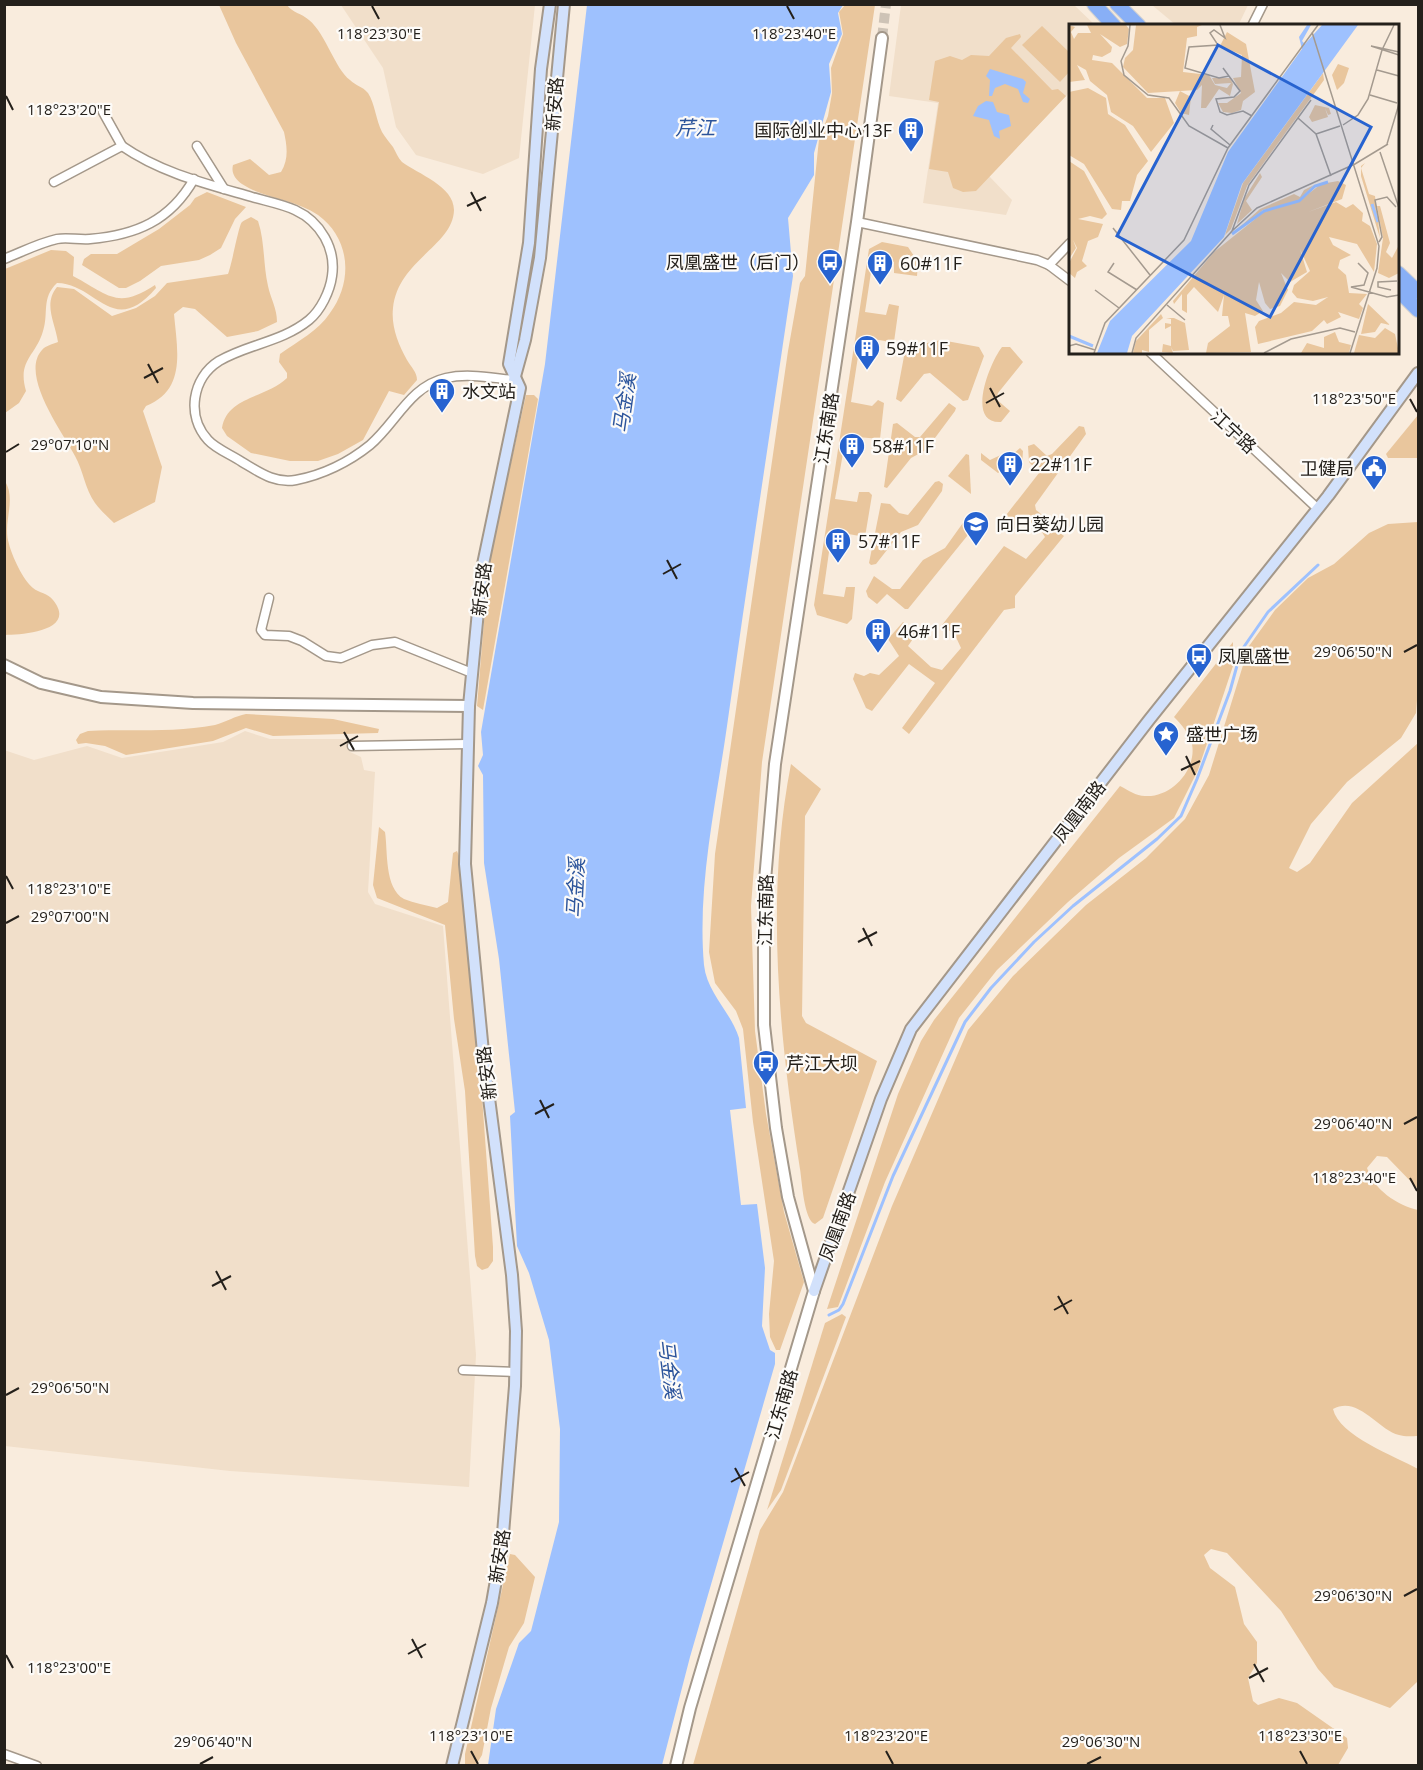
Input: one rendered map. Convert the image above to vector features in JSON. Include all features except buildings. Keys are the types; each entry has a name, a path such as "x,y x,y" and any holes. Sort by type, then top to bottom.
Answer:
{"highway":[{"path":"1094,4 1112,24"},
{"path":"1117,4 1136,24"},
{"path":"1399,274 1419,292"},
{"path":"1399,291 1419,310"}],"main road":[{"name":"新安路","path":"452,1766 492,1603 502,1546 510,1466 516,1331 512,1275 483,1052 465,864 469,706 482,569 520,388 508,364 529,243 541,69 550,4"},
{"name":"新安路","path":"514,380 523,349 540,258 564,4"},
{"name":"凤凰南路","path":"814,1291 881,1100 911,1029 1149,720 1318,509 1419,373"}],"street":[{"path":"1253,24 1263,4"},
{"name":"江东南路","path":"676,1766 690,1708 814,1291 788,1197 776,1128 764,1025 764,892 775,764 857,222 882,38"},
{"path":"103,112 122,146 163,169 297,210 316,225 330,245 334,266 325,298 311,318 289,334 231,355 206,374 195,398 194,410 199,427 209,441 266,476 295,480 333,468 370,445 414,395 426,385 460,376 514,380"},
{"path":"54,182 122,146"},
{"path":"197,146 224,189"},
{"path":"4,260 60,238 122,236 146,226 172,207 185,194 194,179"},
{"path":"857,222 1008,252 1049,265 1069,280"},
{"path":"1049,265 1069,245"},
{"name":"江宁路","path":"1152,354 1318,509"},
{"path":"269,598 261,624 261,630 266,635 289,636 326,656 341,658 372,645 395,642 471,673"},
{"path":"4,665 41,683 101,697 193,703 469,706"},
{"path":"352,746 467,744"},
{"path":"464,1370 515,1372"},
{"path":"4,1754 36,1766"}],"shaded area":[{"path":"219,5 287,5 309,20 345,75 368,93 382,132 401,160 442,187 448,194 454,210 445,234 404,278 397,291 393,308 396,335 417,380 404,395 389,391 363,440 338,454 318,461 290,461 251,453 227,436 222,428 225,417 239,403 279,385 287,378 287,373 279,362 280,354 314,330 330,313 342,288 345,261 337,236 318,215 300,206 251,189 234,176 233,165 250,159 269,175 281,172 286,157 286,147 284,132 236,43"},
{"path":"341,5 535,5 519,158 483,174 416,155 396,127 383,68"},
{"path":"845,5 875,5 762,762 751,906 755,1031 766,1114 784,1212 804,1282 780,1350 776,1350 770,1337 769,1314 774,1261 753,1122 743,1029 736,1011 715,983 709,952 715,854 788,351 800,283 805,276 819,139 828,116 832,93 831,68 843,34 839,12"},
{"path":"901,5 1074,5 1094,24 1069,24 1069,93 989,176 1012,200 1006,215 923,203 938,103 889,96"},
{"path":"1152,5 1248,5 1239,24 1175,24"},
{"path":"1042,26 1069,52 1069,72 1060,82 1022,45"},
{"path":"1020,34 1021,37 1011,48 1052,90 1058,89 1066,96 976,191 963,192 953,188 948,172 929,169 939,102 929,100 935,61 950,56 962,60 971,55 989,56 1006,38"},
{"path":"207,192 246,207 235,219 221,248 210,255 199,260 161,266 126,288 119,288 82,265 84,259 91,254 117,254 159,229 190,205 195,198"},
{"path":"251,217 258,221 260,229 266,278 277,322 258,331 227,337 195,309 183,307 174,314 177,354 174,379 168,390 159,399 146,406 143,411 162,467 155,502 114,523 92,498 78,461 39,389 36,361 43,349 58,342 50,307 53,293 57,287 74,289 112,316 136,308 155,296 167,283 228,274 241,224"},
{"path":"882,242 908,247 918,262 917,276 894,273 894,262 873,259 865,312 886,315 889,304 899,306 894,342 890,344 861,337 851,402 872,406 878,400 884,403 880,439 846,436 835,499 857,502 859,492 869,492 872,495 865,537 832,531 823,594 844,597 846,587 855,587 852,619 847,624 817,615 814,605 869,249"},
{"path":"51,250 66,251 74,257 73,276 113,297 131,297 155,285 156,288 141,302 128,309 116,309 71,285 57,283 47,300 45,324 40,339 26,365 24,381 26,391 19,403 5,413 5,269"},
{"path":"941,340 979,347 984,356 968,400 963,401 930,373 924,374 901,402 896,399 905,351 918,345"},
{"path":"1002,347 1010,347 1023,362 998,393 996,399 1010,411 1001,422 990,420 984,413 982,403 987,378"},
{"path":"526,395 534,395 538,399 483,710 477,706 489,561"},
{"path":"949,403 956,408 955,411 926,450 911,458 887,488 884,487 893,424 897,423 915,437 920,437"},
{"path":"1418,415 1418,458 1388,458 1386,454"},
{"path":"1079,426 1084,427 1086,434 1035,505 1036,510 1064,536 1015,596 1015,608 1004,610 909,734 902,728 935,683 909,664 872,711 866,708 853,679 855,673 864,676 870,673 879,675 899,656 888,639 903,622 917,633 908,646 931,667 942,670 961,648 955,635 942,625 1004,546 1026,559 1045,537 1037,524 1026,521 1016,529 1010,528 1003,519 1039,473 1029,462 1028,446 1034,444 1047,456 1052,454"},
{"path":"1020,448 1023,451 1022,465 1018,467 1013,464 998,473 981,460 981,453 990,460 1003,454 1010,457"},
{"path":"966,454 969,455 971,494 948,476"},
{"path":"5,481 10,496 7,536 13,555 29,584 35,590 51,598 59,610 58,619 53,625 23,634 5,635"},
{"path":"939,481 943,484 942,491 918,525 901,532 876,564 871,565 869,563 881,503 890,504 899,513 908,515 935,482"},
{"path":"974,512 976,525 908,609 887,594 877,604 868,597 866,591 874,576 892,589 900,589 923,560 945,548 970,513"},
{"path":"1418,522 1416,713 1401,738 1347,782 1311,824 1289,868 1297,872 1310,863 1352,803 1418,743 1418,1189 1387,1157 1377,1156 1367,1168 1375,1183 1387,1195 1418,1210 1418,1436 1401,1436 1391,1432 1367,1414 1351,1406 1333,1409 1337,1419 1356,1436 1418,1469 1417,1682 1390,1708 1334,1687 1318,1669 1281,1611 1227,1553 1211,1549 1204,1555 1210,1568 1235,1587 1244,1624 1257,1642 1257,1663 1248,1678 1253,1701 1258,1705 1279,1698 1297,1703 1347,1738 1348,1748 1338,1765 693,1765 760,1530 783,1492 892,1206 968,1030 1013,976 1086,905 1146,858 1185,819 1209,775 1249,646 1275,610 1308,578 1334,564 1369,533 1388,524"},
{"path":"1233,642 1233,666 1224,693 1198,770 1174,818 1119,858 1068,902 997,970 959,1018 885,1182 838,1307 827,1309 898,1094 921,1041 934,1020 1120,786 1138,795 1155,795 1173,787 1180,780 1190,763 1192,744 1187,733 1174,717"},
{"path":"246,714 333,719 379,729 378,733 273,736 246,728 213,741 126,755 105,746 78,744 76,740 80,734 88,731 167,730 199,727 215,725"},
{"path":"245,731 270,739 349,739 350,752 361,757 364,770 375,772 368,892 375,904 443,926 476,1355 469,1487 230,1471 5,1446 4,750 34,760 87,746 122,758 223,742"},
{"path":"791,764 821,789 805,816 802,1016 806,1023 877,1061 823,1218 815,1224 808,1216 803,1191 786,1068 778,966 778,865"},
{"path":"379,827 385,832 388,868 393,887 404,899 437,908 448,902 453,853 457,851 459,856 471,947 493,1247 493,1261 488,1268 482,1270 477,1266 475,1256 465,1091 454,1019 445,925 377,898 373,885"},
{"path":"842,1314 846,1317 781,1490 767,1510 825,1323"},
{"path":"510,1554 515,1555 535,1577 524,1623 509,1647 491,1708 482,1755 476,1765 465,1765 465,1754"}],"water":[{"name":"芹江","path":"587,5 843,5 838,13 842,34 829,64 831,92 814,153 814,175 788,218 793,276 713,815 703,905 706,975 739,1038 746,1108 730,1110 741,1205 757,1204 765,1268 762,1326 770,1350 775,1353 775,1364 690,1657 662,1765 488,1765 496,1709 519,1643 531,1631 559,1522 560,1429 549,1340 529,1273 517,1246 510,1116 515,1112 499,959 484,863 483,775 478,766 483,755 481,732 545,364"},
{"path":"990,69 1023,79 1026,82 1023,93 1030,99 1028,103 1023,102 1018,89 1005,84 995,88 992,96 989,96 990,80 986,76"},
{"path":"986,101 993,102 997,112 1009,115 1011,126 999,131 1000,139 994,136 989,120 973,116 978,106"}],"waterway":[{"path":"829,1315 839,1310 843,1304 893,1176 965,1022 991,988 1034,942 1073,906 1157,839 1181,816 1230,691 1241,651 1268,612 1318,565"}],"tunnel":[{"path":"882,38 886,4"}],"place":[{"name":"国际创业中心13F","path":"911,153"},
{"name":"凤凰盛世（后门）","path":"830,285"},
{"name":"60#11F","path":"880,286"},
{"name":"59#11F","path":"867,371"},
{"name":"水文站","path":"442,414"},
{"name":"58#11F","path":"852,469"},
{"name":"22#11F","path":"1010,487"},
{"name":"卫健局","path":"1374,491"},
{"name":"向日葵幼儿园","path":"976,547"},
{"name":"57#11F","path":"838,564"},
{"name":"46#11F","path":"878,654"},
{"name":"凤凰盛世","path":"1199,679"},
{"name":"盛世广场","path":"1166,757"},
{"name":"芹江大坝","path":"766,1086"}],"water label":[{"name":"马金溪","path":"624,403"},
{"name":"马金溪","path":"575,888"},
{"name":"马金溪","path":"670,1369"}]}
